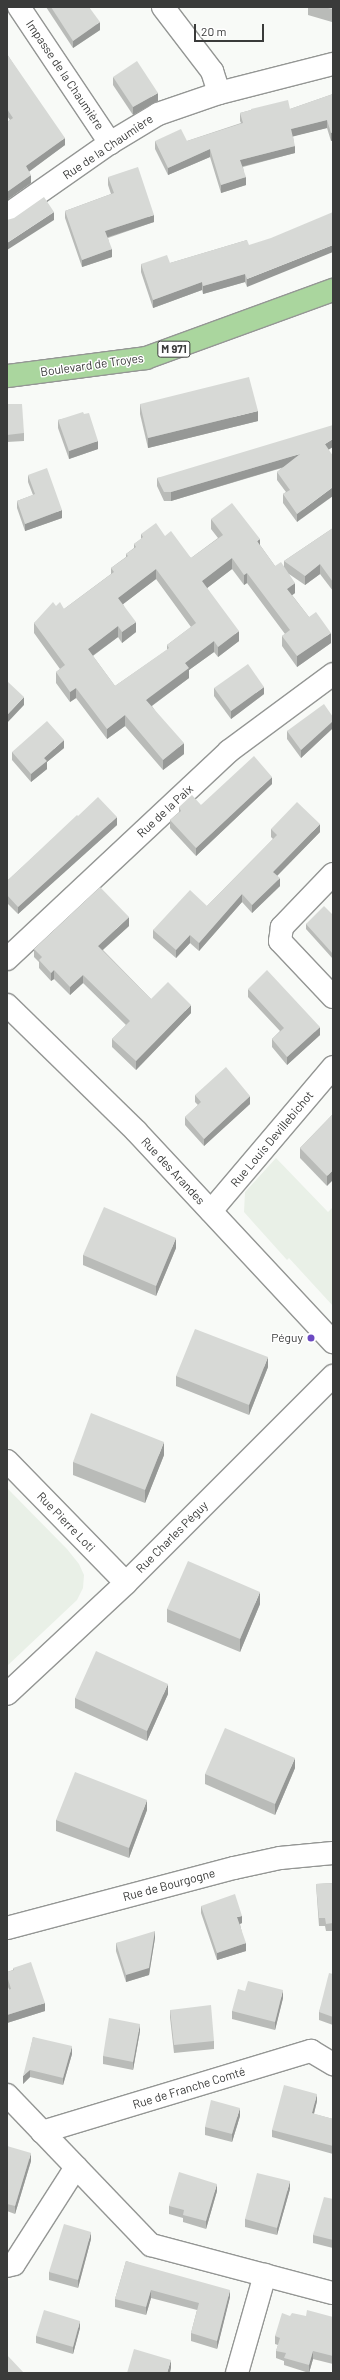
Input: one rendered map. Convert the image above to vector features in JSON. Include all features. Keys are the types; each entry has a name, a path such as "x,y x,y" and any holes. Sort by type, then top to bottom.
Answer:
{"main road":[{"name":"Boulevard de Troyes","path":"7,376 146,358 333,290"}],"street":[{"name":"Impasse de la Chaumière","path":"19,7 110,143"},
{"path":"163,7 212,71 219,94"},
{"name":"Rue de la Chaumière","path":"7,215 110,143 158,114 219,94 333,64"},
{"name":"Rue de la Paix","path":"7,959 229,751 333,674"},
{"path":"333,874 282,927 280,941 333,997"},
{"name":"Rue des Arandes","path":"7,1005 136,1131 333,1342"},
{"name":"Rue Louis Devillebichot","path":"211,1211 333,1067"},
{"name":"Rue Charles Péguy","path":"7,1694 126,1583 333,1376"},
{"name":"Rue Pierre Loti","path":"7,1461 126,1583"},
{"name":"Rue de Bourgogne","path":"7,1928 234,1868 280,1858 333,1853"},
{"name":"Rue de Franche Comté","path":"42,2132 311,2051 333,2064"},
{"path":"7,2095 150,2245 333,2293"},
{"path":"7,2266 14,2264 76,2167"},
{"path":"237,2373 265,2275"}],"shaded area":[{"path":"276,1158 328,1212 333,1207 333,1306 289,1258 287,1260 244,1212 245,1192"},
{"path":"7,1488 67,1549 79,1564 84,1575 83,1588 77,1600 7,1666"}],"building":[{"path":"51,7 89,7 100,22 73,41"},
{"path":"7,54 65,138 26,166 31,175 7,192 7,122 13,118 7,109"},
{"path":"137,61 158,93 133,107 113,77"},
{"path":"333,94 333,132 331,133 327,120 291,129 295,146 240,160 246,177 221,185 210,149 168,168 155,141 181,129 187,141 243,123 240,113 251,109 288,100 290,109"},
{"path":"138,167 154,215 105,231 112,249 82,260 65,211 114,193 108,177"},
{"path":"44,197 54,212 7,243 7,220 14,218"},
{"path":"333,212 333,245 247,279 245,274 203,286 202,282 153,300 141,264 167,255 170,263 247,240 249,245 271,238"},
{"path":"249,377 258,411 148,438 140,404"},
{"path":"7,404 22,404 24,433 7,435"},
{"path":"83,412 84,414 89,413 98,441 69,451 58,420"},
{"path":"333,425 333,439 325,444 333,456 333,487 297,514 283,494 290,490 277,472 300,454 171,492 164,492 157,478"},
{"path":"47,468 62,510 25,524 17,501 35,494 28,475"},
{"path":"232,503 260,539 257,541 275,566 281,562 295,583 287,589 309,617 316,612 331,633 297,656 282,636 290,630 247,573 244,575 232,558 202,581 239,631 218,647 214,641 185,663 189,668 146,700 184,743 163,760 125,715 107,729 76,688 70,692 56,672 65,665 34,623 53,602 56,606 60,602 64,609 114,572 111,568 128,556 126,554 136,547 134,544 143,537 141,534 156,523 165,536 171,531 191,558 223,535 211,519","holes":["156,569 196,623 167,645 169,648 115,686 88,649 118,626 122,632 136,622 118,598"]},
{"path":"333,528 333,582 320,564 305,576 284,561"},
{"path":"248,664 264,687 231,711 214,688"},
{"path":"7,681 24,697 7,715"},
{"path":"324,704 333,717 333,721 301,750 287,731"},
{"path":"47,721 64,740 44,758 47,761 31,774 12,752"},
{"path":"254,756 272,777 196,848 170,820 181,811 179,807 192,795 201,805"},
{"path":"98,797 117,817 18,907 7,895 7,881"},
{"path":"297,802 320,824 273,872 280,878 252,905 242,894 199,943 190,935 176,950 153,930 190,890 207,906 277,835 271,829"},
{"path":"100,887 129,917 98,946 151,999 168,982 191,1005 136,1061 112,1039 130,1021 83,975 70,987 54,970 51,973 39,960 42,957 34,949"},
{"path":"324,906 333,915 333,954 306,924"},
{"path":"267,970 320,1027 287,1057 272,1039 284,1028 248,989"},
{"path":"226,1067 250,1096 204,1139 185,1117 201,1102 195,1095"},
{"path":"333,1114 333,1170 327,1176 300,1148"},
{"path":"104,1207 176,1238 156,1286 83,1255"},
{"path":"195,1329 268,1357 249,1405 176,1376"},
{"path":"91,1413 164,1442 145,1490 73,1462"},
{"path":"188,1561 260,1592 240,1639 167,1609"},
{"path":"96,1651 168,1684 147,1731 75,1698"},
{"path":"225,1728 295,1758 275,1804 205,1774"},
{"path":"75,1772 147,1800 129,1848 56,1820"},
{"path":"333,1883 333,1923 326,1924 325,1918 319,1918 316,1884"},
{"path":"235,1894 242,1916 237,1917 246,1943 217,1953 201,1906"},
{"path":"155,1931 149,1968 126,1975 116,1943"},
{"path":"31,1962 45,2003 7,2015 7,1990 11,1989 7,1972 14,1970 13,1968"},
{"path":"329,1973 333,1974 333,2017 319,2012"},
{"path":"248,1981 283,1990 275,2022 232,2011 238,1989 245,1991"},
{"path":"211,2005 214,2041 174,2045 170,2010"},
{"path":"109,2018 140,2024 133,2062 103,2056"},
{"path":"33,2037 72,2046 63,2078 30,2070 23,2076"},
{"path":"284,2085 317,2094 312,2113 333,2119 333,2146 272,2130"},
{"path":"211,2100 240,2108 232,2134 205,2127"},
{"path":"7,2146 31,2153 15,2206 7,2204"},
{"path":"179,2172 217,2184 206,2221 183,2215 184,2210 169,2206"},
{"path":"257,2173 290,2181 277,2228 245,2219"},
{"path":"324,2197 333,2199 333,2240 313,2235"},
{"path":"64,2224 91,2232 78,2280 49,2272"},
{"path":"126,2261 230,2290 217,2341 191,2333 199,2303 151,2290 146,2307 115,2299"},
{"path":"44,2310 80,2321 73,2347 36,2336"},
{"path":"307,2310 333,2317 333,2356 313,2351 309,2365 284,2358 286,2353 276,2351 280,2338 275,2336 282,2313 290,2316 292,2313 306,2316"},
{"path":"134,2349 171,2360 167,2373 127,2373"},
{"path":"7,2355 24,2373 7,2373"}],"place":[{"name":"Péguy","path":"311,1338"}]}
